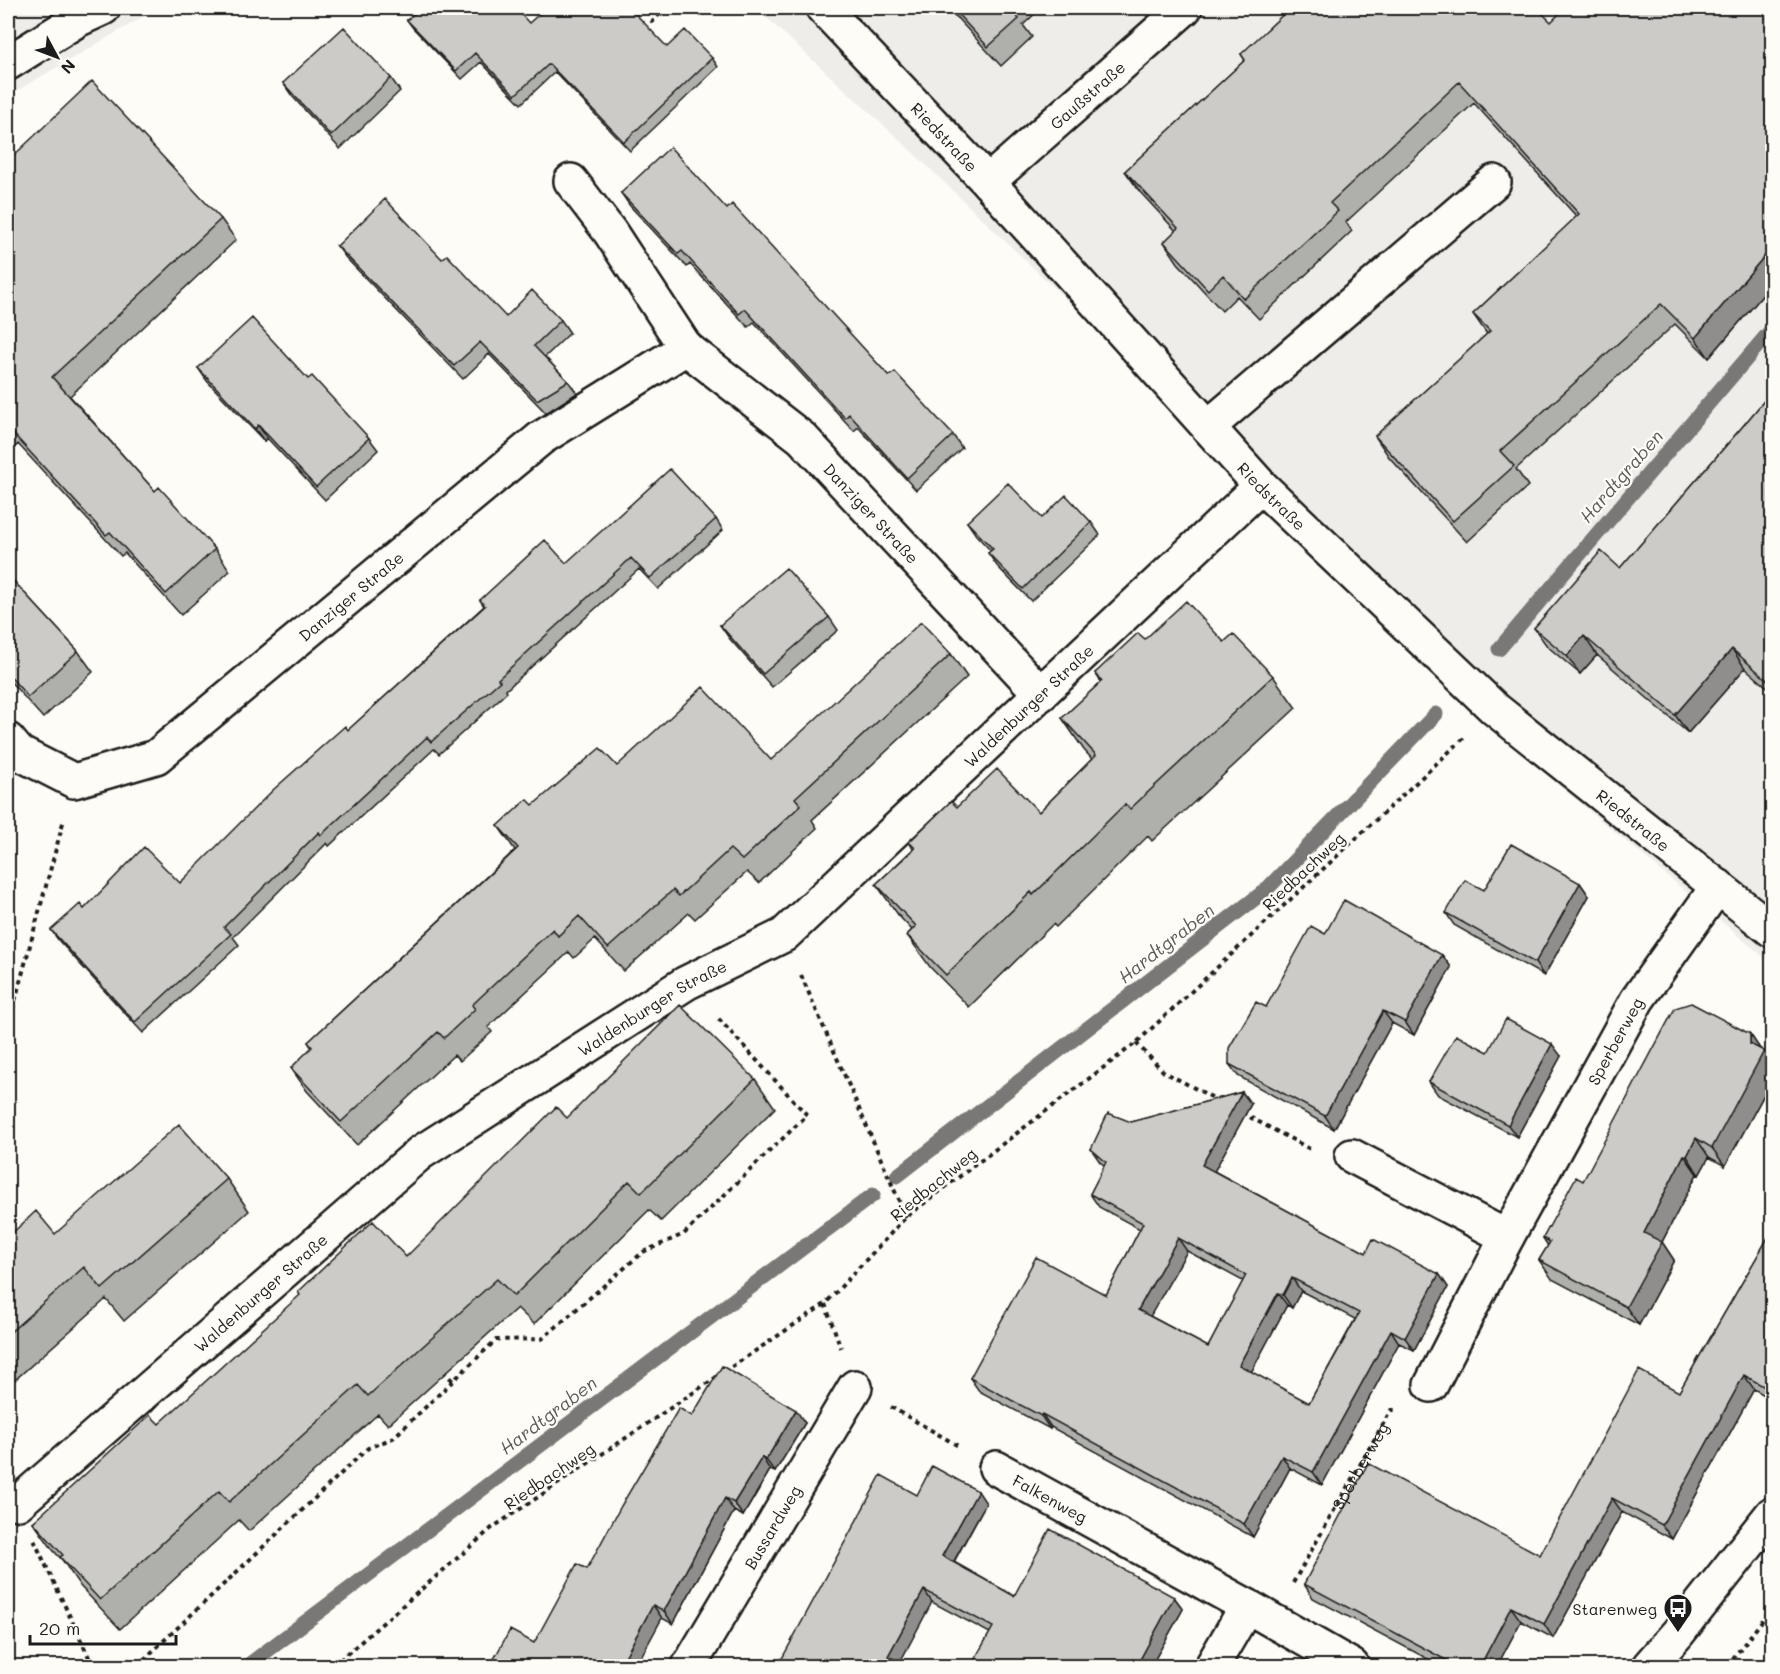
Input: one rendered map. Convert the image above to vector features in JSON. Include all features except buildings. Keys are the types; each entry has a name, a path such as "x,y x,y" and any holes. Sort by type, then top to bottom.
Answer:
{"street":[{"path":"8,63 77,20 103,8"},
{"name":"Riedstraße","path":"823,8 988,182 1261,486 1495,709 1773,930"},
{"name":"Gaußstraße","path":"988,182 1185,8"},
{"name":"Danziger Straße","path":"571,181 610,232 686,348 802,438 1041,694"},
{"path":"1208,427 1494,182"},
{"name":"Danziger Straße","path":"74,781 156,757 541,438 686,348"},
{"name":"Waldenburger Straße","path":"18,1503 420,1153 686,983 784,935 1261,486"},
{"path":"8,740 19,753 74,781"},
{"name":"Sperberweg","path":"1431,1385 1508,1237 1637,1000 1718,886"},
{"path":"1352,1156 1508,1237"},
{"name":"Bussardweg","path":"689,1666 855,1387"},
{"name":"Falkenweg","path":"996,1468 1352,1666"},
{"path":"1649,1666 1678,1634 1773,1514"},
{"path":"1212,1666 1260,1613"}],"path":[{"path":"642,33 665,8"},
{"name":"Riedbachweg","path":"333,1666 492,1528 825,1304 906,1218 1136,1043 1495,709"},
{"path":"8,1027 74,781"},
{"path":"784,935 906,1218"},
{"path":"136,1666 368,1448 393,1438 496,1340 542,1339 643,1252 684,1234 807,1116 686,983"},
{"path":"1136,1043 1164,1072 1227,1105"},
{"path":"1237,1111 1331,1160 1352,1156"},
{"path":"437,1364 453,1381"},
{"name":"Sperberweg","path":"1260,1613 1391,1410 1416,1412 1431,1385"},
{"name":"Falkenweg","path":"855,1387 996,1468"},
{"path":"18,1503 93,1666"},
{"path":"1727,1666 1773,1608"}],"shaded area":[{"path":"8,8 158,8 8,96"},
{"path":"756,8 1772,8 1772,964 1467,708 1197,425 902,142"}],"waterway":[{"name":"Hardtgraben","path":"1499,649 1772,329"},
{"name":"Hardtgraben","path":"897,1176 1266,890 1436,714"},
{"name":"Hardtgraben","path":"247,1666 873,1195"}],"place":[{"name":"Starenweg","path":"1678,1634"}]}
